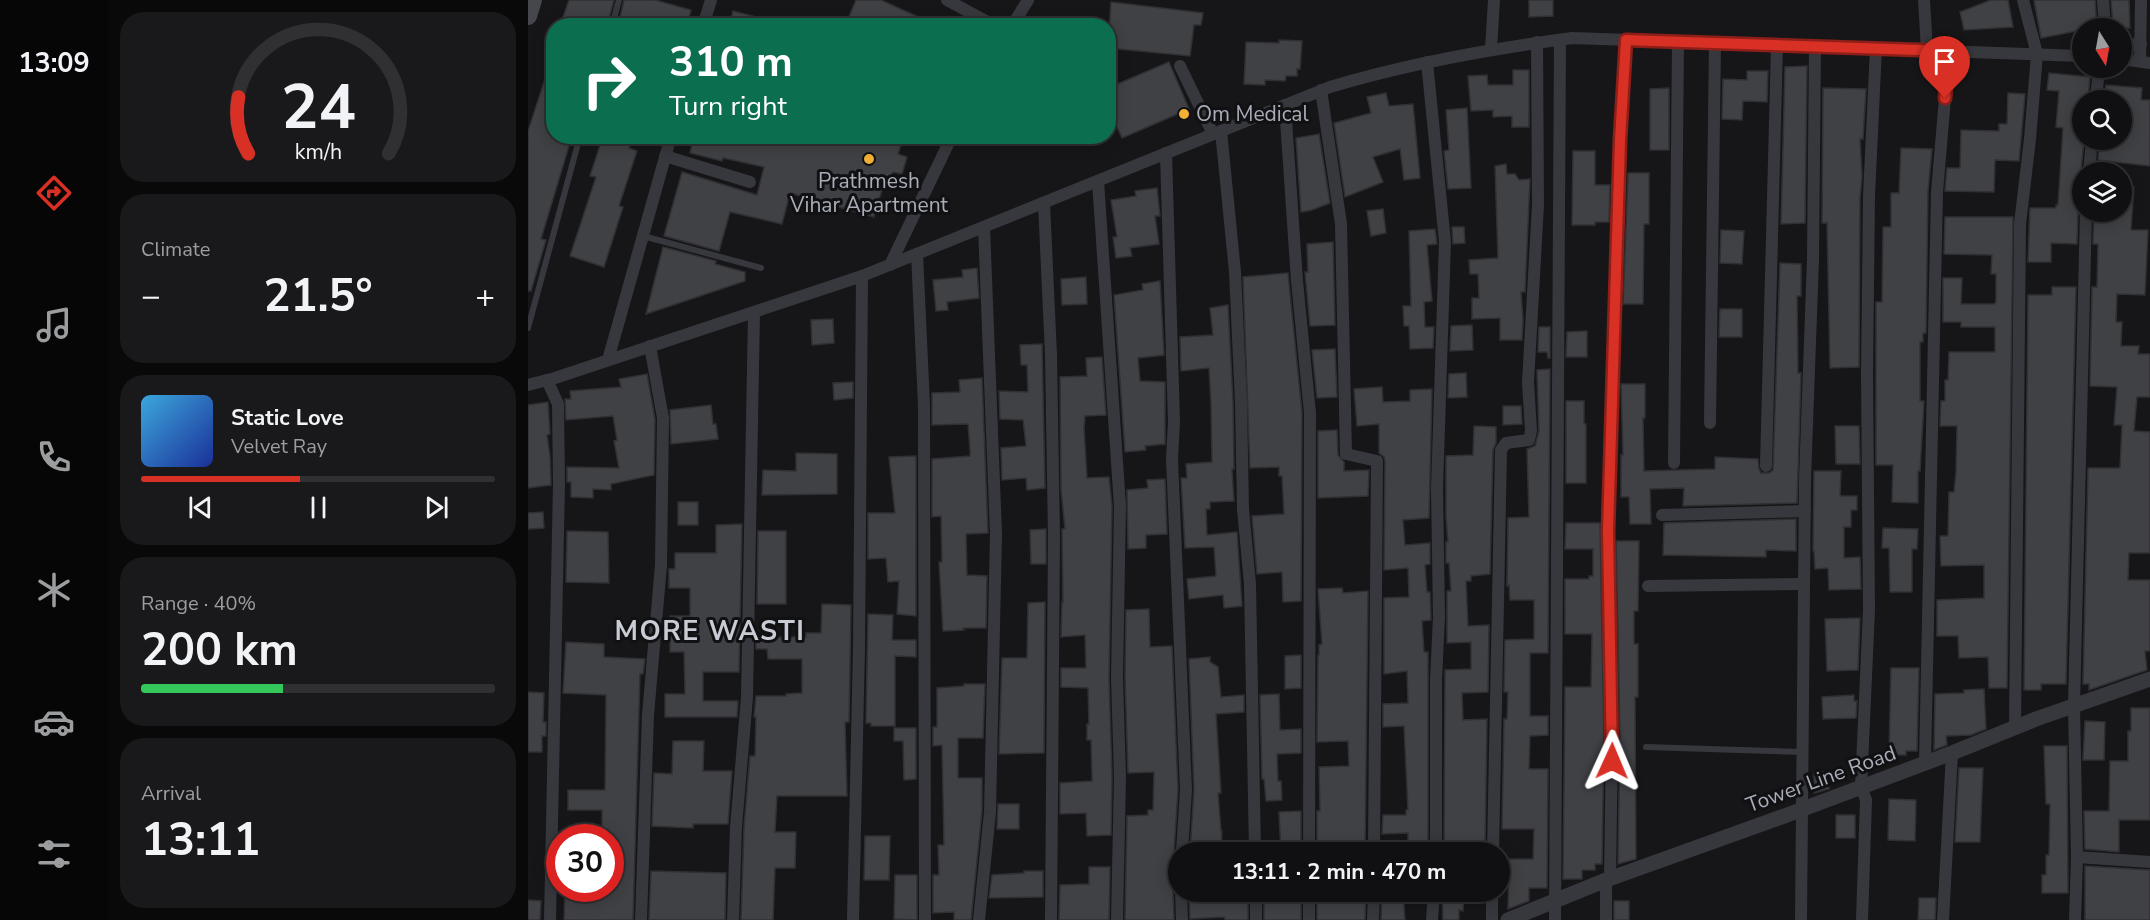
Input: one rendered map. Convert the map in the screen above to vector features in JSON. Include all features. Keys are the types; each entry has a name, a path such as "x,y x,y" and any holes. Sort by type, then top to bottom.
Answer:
{"main road":[{"path":"528,16 533,0"}],"street":[{"path":"705,18 711,0"},
{"path":"947,0 980,18"},
{"path":"1017,18 1028,0"},
{"path":"1491,49 1494,0"},
{"path":"1924,0 1927,50"},
{"path":"2015,727 2020,224 2037,54 2023,0"},
{"path":"2103,0 2104,18"},
{"path":"2142,0 2141,44 2145,62"},
{"path":"528,385 862,276 1321,90 1386,70 1491,49 1572,38 2072,56"},
{"path":"1556,920 1560,40"},
{"path":"1606,920 1612,738 1608,531 1620,140 1626,40"},
{"path":"1493,842 1501,450 1506,443 1529,440 1531,431 1528,382 1538,206 1537,42"},
{"path":"1674,464 1678,42"},
{"path":"1710,423 1715,43"},
{"path":"2132,44 2141,44"},
{"path":"1766,466 1777,45"},
{"path":"1801,920 1804,511 1813,259 1815,46"},
{"path":"1862,920 1866,800 1861,787 1869,609 1867,374 1869,196 1876,48"},
{"path":"1925,763 1937,192 1949,51"},
{"path":"1427,62 1445,242 1437,488 1436,842"},
{"path":"1180,66 1217,132 1235,272 1244,509 1250,584 1255,842"},
{"path":"1321,90 1341,224 1346,454 1377,460 1374,842"},
{"path":"1285,105 1297,281 1310,412 1309,842"},
{"path":"608,360 669,144"},
{"path":"890,265 948,144"},
{"path":"1166,153 1174,422 1172,459 1186,790 1183,842"},
{"path":"665,156 750,182"},
{"path":"1098,180 1120,506 1117,678 1120,777 1117,920"},
{"path":"1044,203 1051,355 1054,537 1051,920"},
{"path":"2075,920 2077,857 2074,706 2086,222"},
{"path":"979,920 990,812 996,534 984,227"},
{"path":"917,254 924,405 925,920"},
{"path":"853,920 859,647 862,276"},
{"path":"733,920 736,827 747,697 754,312"},
{"path":"641,920 648,715 661,565 663,418 650,346"},
{"path":"547,380 558,404 559,484 550,920"},
{"path":"1662,515 1804,511"},
{"path":"1648,586 1804,584"},
{"name":"Tower Line Road","path":"1508,920 1608,879 2150,679"},
{"path":"1943,920 1952,753"},
{"path":"2077,857 2150,862"},
{"path":"1181,902 1182,920"},
{"path":"1256,902 1256,920"},
{"path":"1309,902 1309,920"},
{"path":"1373,920 1374,902"},
{"path":"1432,920 1433,902"},
{"path":"1492,902 1492,920"}],"lane":[{"path":"614,18 619,0"},
{"path":"528,328 578,144"},
{"path":"642,236 761,268"},
{"path":"1646,747 1802,752"}],"building":[{"path":"569,0 614,0 609,18 563,18"},
{"path":"624,0 655,0 691,10 689,18 620,18"},
{"path":"856,0 881,0 920,18 848,18"},
{"path":"1529,0 1553,0 1553,16 1529,17"},
{"path":"1991,0 2008,0 2013,27 1964,30 1960,12"},
{"path":"2034,0 2095,0 2096,18 2072,18 2072,32 2041,38"},
{"path":"2111,0 2129,0 2130,18 2112,18"},
{"path":"1111,2 1203,13 1201,25 1194,25 1190,56 1116,49 1116,18 1110,18"},
{"path":"733,11 760,18 731,18"},
{"path":"1279,40 1302,41 1300,69 1297,69 1297,76 1286,76 1285,81 1265,80 1265,85 1244,84 1246,42 1279,43"},
{"path":"1169,62 1189,109 1122,138 1116,127 1116,85"},
{"path":"1807,66 1805,223 1781,224 1785,67"},
{"path":"1513,70 1529,70 1529,127 1512,127 1512,116 1493,117 1493,110 1471,111 1468,76 1487,75 1488,85 1513,85"},
{"path":"1747,71 1768,71 1767,102 1743,101 1742,120 1722,119 1723,79 1747,80"},
{"path":"2049,73 2072,75 2072,78 2090,78 2089,90 2072,90 2072,150 2083,150 2082,162 2072,162 2072,222 2078,222 2077,244 2051,243 2051,262 2028,262 2030,208 2056,208 2058,205 2063,128 2056,127 2059,91 2047,90"},
{"path":"546,76 546,144 570,144 541,239 546,240 531,291 528,291 528,131"},
{"path":"2106,85 2142,88 2141,100 2150,100 2150,166 2132,164 2132,162 2098,160 2099,150 2132,150 2132,90 2105,90"},
{"path":"1669,88 1669,150 1650,150 1650,89"},
{"path":"1823,88 1866,89 1863,139 1860,139 1862,176 1859,367 1830,368 1827,223 1822,223"},
{"path":"1386,93 1389,106 1413,104 1420,178 1404,180 1400,149 1373,157 1383,182 1345,197 1334,123 1371,113 1367,97"},
{"path":"2008,93 2025,94 2019,161 1995,160 1994,192 1945,191 1947,168 1960,168 1961,130 1999,131 1999,124 2007,124"},
{"path":"1467,108 1471,188 1448,189 1444,151 1449,150 1446,110"},
{"path":"1319,134 1330,203 1301,212 1296,138"},
{"path":"600,144 630,144 629,148 637,151 619,206 623,207 604,267 570,256 596,177 590,176"},
{"path":"692,144 901,144 898,154 907,157 902,174 893,172 891,177 886,176 874,217 790,193 782,224 730,212 719,251 664,236 682,172 757,195 764,167 723,158 722,161 690,153"},
{"path":"1901,148 1932,149 1928,191 1926,333 1923,333 1923,342 1920,342 1920,401 1924,401 1920,471 1918,471 1918,503 1892,502 1893,465 1876,465 1876,302 1882,302 1883,227 1891,227 1891,193 1899,193"},
{"path":"1573,151 1595,151 1595,185 1610,185 1609,222 1595,222 1595,225 1572,225"},
{"path":"1506,164 1507,174 1515,174 1519,180 1530,179 1525,292 1521,292 1522,340 1500,340 1500,318 1472,319 1472,298 1479,298 1478,274 1470,274 1469,260 1498,258 1495,166"},
{"path":"1628,173 1649,173 1649,224 1644,224 1643,304 1623,304"},
{"path":"2132,187 2134,187 2132,216"},
{"path":"1157,188 1160,216 1155,216 1159,244 1130,248 1132,256 1116,258 1113,237 1117,237 1111,200 1136,196 1135,191"},
{"path":"1383,209 1386,233 1371,236 1367,211"},
{"path":"1945,217 2013,217 2007,688 1989,688 1988,657 1959,658 1958,636 1937,636 1937,600 1984,598 1984,565 1941,566 1940,536 1948,536 1949,492 1954,492 1956,472 1957,426 1940,426 1941,401 1945,401 1945,380 1948,380 1949,352 1995,352 1995,327 1961,327 1961,322 1943,322 1943,278 1962,278 1961,304 1994,304 1996,302 1996,274 1991,274 1992,255 1944,254"},
{"path":"2094,222 2132,222 2131,230 2148,230 2145,295 2117,294 2116,322 2122,322 2121,346 2139,346 2138,354 2150,354 2150,397 2137,397 2134,431 2150,432 2150,553 2129,553 2128,580 2150,580 2150,651 2145,651 2147,670 2089,690 2089,684 2083,684 2088,468 2120,468 2122,425 2114,425 2117,387 2090,386 2092,287 2097,287 2098,244 2093,244"},
{"path":"1452,227 1464,227 1465,243 1453,244"},
{"path":"1435,229 1437,244 1427,245 1432,301 1424,302 1425,327 1434,327 1433,348 1410,349 1409,326 1404,326 1403,306 1411,306 1409,231"},
{"path":"1721,230 1744,231 1742,264 1720,263"},
{"path":"1333,242 1335,325 1310,326 1305,272 1308,272 1307,244"},
{"path":"663,247 716,261 715,264 745,272 745,281 646,314"},
{"path":"1780,263 1801,264 1801,296 1797,296 1798,373 1801,373 1797,503 1683,506 1684,488 1650,489 1651,524 1630,524 1629,497 1621,497 1621,455 1623,455 1621,384 1645,384 1644,471 1715,469 1715,457 1758,459 1761,473 1769,473 1773,470"},
{"path":"977,268 979,298 947,302 948,310 936,311 933,280 963,277 962,270"},
{"path":"1288,273 1302,413 1301,601 1283,602 1282,572 1257,574 1252,516 1284,514 1282,476 1279,476 1279,467 1250,468 1243,277"},
{"path":"1086,277 1087,304 1062,305 1061,279"},
{"path":"1160,281 1164,355 1138,358 1140,381 1165,382 1165,444 1145,446 1146,450 1125,452 1114,295 1143,290 1142,284"},
{"path":"2052,287 2076,287 2066,684 2041,684 2041,690 2024,690 2028,295 2052,295"},
{"path":"1228,305 1233,402 1234,501 1210,502 1210,509 1206,509 1207,535 1237,532 1242,606 1224,608 1223,595 1189,599 1187,579 1216,576 1214,547 1185,548 1181,478 1187,478 1186,464 1212,462 1211,403 1209,368 1181,371 1180,337 1213,335 1210,308"},
{"path":"1720,309 1742,309 1742,337 1719,337"},
{"path":"833,319 834,343 812,345 811,320"},
{"path":"1472,325 1473,350 1450,351 1451,326"},
{"path":"1539,327 1550,327 1550,358 1547,352 1538,352"},
{"path":"1587,331 1587,357 1566,357 1567,332"},
{"path":"1042,344 1045,488 1027,490 1026,478 1002,480 1001,448 1026,446 1023,420 1000,419 999,391 1028,392 1027,365 1021,365 1020,345"},
{"path":"1335,349 1337,397 1317,398 1312,350"},
{"path":"1102,357 1106,415 1085,416 1084,428 1087,478 1109,477 1112,506 1109,678 1111,835 1087,836 1086,813 1060,814 1060,783 1092,781 1092,775 1091,740 1087,740 1088,688 1061,687 1061,668 1086,668 1085,635 1061,637 1062,529 1065,529 1061,489 1060,377 1087,376 1086,358"},
{"path":"1550,369 1548,653 1530,653 1530,716 1548,716 1548,735 1530,736 1529,769 1548,769 1547,888 1529,888 1529,901 1508,909 1510,859 1533,859 1534,829 1502,829 1504,719 1507,719 1508,692 1504,692 1505,640 1534,639 1534,600 1510,600 1509,585 1507,586 1508,518 1529,517 1527,449 1535,446 1539,431 1537,370"},
{"path":"1466,373 1467,397 1448,398 1449,374"},
{"path":"647,374 655,419 654,475 611,484 611,490 593,489 593,498 571,497 571,482 567,482 567,467 619,468 614,441 617,440 613,416 566,420 565,399 571,399 570,391 621,387 619,379"},
{"path":"982,378 988,533 966,534 967,575 987,576 986,628 943,631 939,562 942,562 941,516 932,517 932,459 970,456 970,450 968,424 932,425 932,393 960,392 959,380"},
{"path":"853,382 853,398 834,400 833,383"},
{"path":"1382,387 1383,402 1410,401 1410,390 1432,389 1429,518 1403,520 1405,545 1430,543 1430,564 1425,565 1427,592 1430,592 1431,620 1422,621 1424,652 1428,652 1428,842 1408,842 1408,833 1382,834 1383,815 1406,815 1406,810 1408,810 1404,726 1383,727 1383,704 1408,703 1407,671 1384,674 1384,598 1409,597 1408,568 1384,570 1385,461 1379,453 1379,424 1357,426 1354,389"},
{"path":"1566,401 1584,401 1586,483 1566,483"},
{"path":"548,402 550,434 547,435 551,485 528,488 528,405"},
{"path":"711,405 713,424 716,424 718,439 671,444 670,410"},
{"path":"1503,406 1521,406 1522,424 1503,425"},
{"path":"1474,426 1496,427 1496,443 1493,450 1490,574 1471,576 1471,581 1466,581 1468,626 1489,625 1488,692 1462,693 1463,720 1487,719 1485,842 1444,842 1445,670 1471,669 1471,642 1447,643 1447,591 1451,591 1449,563 1446,563 1446,542 1448,542 1446,456 1473,455"},
{"path":"1835,426 1859,426 1860,464 1836,464"},
{"path":"1337,430 1338,455 1344,462 1344,471 1369,470 1368,496 1318,498 1318,431"},
{"path":"796,453 837,454 837,494 762,495 763,470 796,471"},
{"path":"916,456 916,616 897,614 899,581 888,582 886,558 868,559 868,513 895,513 889,457"},
{"path":"1814,471 1841,471 1840,496 1857,496 1857,510 1851,510 1851,527 1844,527 1844,558 1860,557 1861,589 1829,590 1828,568 1815,569 1813,551"},
{"path":"1165,479 1167,534 1146,535 1146,548 1128,549 1127,490 1148,488 1147,480"},
{"path":"678,502 698,502 698,525 678,525"},
{"path":"543,512 544,528 528,529 528,513"},
{"path":"1796,519 1796,551 1766,550 1766,557 1663,555 1664,523"},
{"path":"1566,523 1600,523 1604,738 1602,864 1595,864 1595,870 1582,870 1582,879 1563,879 1565,687 1591,687 1592,634 1565,634 1565,579 1589,579 1589,576 1593,576 1593,549 1565,549"},
{"path":"742,524 739,672 703,672 703,701 738,701 737,717 665,717 665,694 685,694 684,652 670,652 670,616 690,616 690,588 669,588 669,569 675,569 675,553 716,553 716,525"},
{"path":"1883,528 1918,529 1917,549 1912,549 1912,592 1890,592 1889,548 1882,548"},
{"path":"1046,529 1046,564 1031,564 1030,530"},
{"path":"567,531 608,532 609,583 566,582"},
{"path":"758,531 786,531 786,604 757,604"},
{"path":"1616,541 1639,541 1638,611 1634,611 1634,644 1638,644 1638,697 1635,697 1636,859 1618,864 1620,738"},
{"path":"1342,588 1343,593 1368,591 1365,842 1317,842 1317,811 1320,811 1319,767 1349,766 1348,741 1317,742 1318,655 1319,645 1322,644 1318,589"},
{"path":"1045,602 1044,753 999,754 1002,658 1027,658 1028,603"},
{"path":"822,604 851,605 849,722 845,722 847,796 777,796 775,832 796,832 795,868 775,868 773,920 741,920 744,827 750,756 755,756 756,696 786,696 786,694 802,693 802,659 768,659 767,649 756,649 756,637 806,637 806,633 821,633"},
{"path":"1149,609 1150,647 1172,646 1178,790 1175,842 1168,842 1168,902 1173,902 1174,920 1125,920 1127,816 1148,815 1148,810 1153,810 1154,772 1128,773 1125,678 1126,610"},
{"path":"868,614 893,615 892,640 916,640 916,657 895,656 895,726 871,726 871,723 866,723"},
{"path":"1860,618 1858,670 1827,671 1825,619"},
{"path":"566,642 604,644 604,657 645,659 643,674 640,674 633,920 564,920 565,902 624,902 624,824 602,824 602,810 568,810 568,790 605,790 606,695 563,693"},
{"path":"1301,655 1301,688 1285,689 1285,656"},
{"path":"1210,657 1210,662 1218,667 1221,697 1244,695 1244,712 1216,714 1221,842 1191,842 1194,790 1189,659"},
{"path":"1891,668 1919,668 1917,751 1906,751 1906,755 1889,755"},
{"path":"964,684 985,684 983,738 958,738 958,778 982,778 982,811 971,920 954,920 954,912 933,913 933,875 939,875 938,845 944,845 942,745 933,746 933,727 937,727 937,688 964,686"},
{"path":"1984,689 1986,729 1971,735 1946,736 1947,745 1934,750 1935,694 1964,693 1964,690"},
{"path":"528,692 544,693 543,722 546,722 546,736 542,736 542,752 528,752"},
{"path":"1279,694 1280,730 1301,729 1301,753 1277,754 1278,781 1281,781 1282,800 1266,801 1264,779 1262,779 1260,695"},
{"path":"1854,695 1854,701 1857,701 1856,718 1823,719 1822,697"},
{"path":"2131,708 2150,708 2150,820 2119,820 2119,852 2085,849 2084,811 2109,811 2110,761 2128,761"},
{"path":"2085,721 2105,722 2104,760 2083,760"},
{"path":"894,728 916,728 916,779 904,780 903,741 894,741"},
{"path":"673,741 704,741 703,771 732,771 728,824 693,824 693,828 652,826 654,773 672,774"},
{"path":"2044,746 2067,746 2068,893 2042,893 2042,875 2046,875 2046,855 2049,855 2050,804 2046,804"},
{"path":"1959,768 1983,768 1980,842 1955,842"},
{"path":"1814,772 1829,772 1829,789 1814,793"},
{"path":"1889,799 1916,800 1915,841 1888,840"},
{"path":"998,804 1019,804 1019,829 997,829"},
{"path":"1301,811 1301,842 1280,842 1279,812"},
{"path":"1836,815 1855,815 1855,838 1836,838"},
{"path":"865,836 890,836 889,880 864,880"},
{"path":"2085,866 2150,870 2150,920 2085,920"},
{"path":"1089,867 1110,867 1109,920 1059,920 1060,885 1089,884"},
{"path":"651,871 726,873 725,920 649,920"},
{"path":"1024,871 1043,871 1043,897 989,898 992,875 1024,873"},
{"path":"895,875 917,875 917,920 894,919"},
{"path":"1919,898 1936,898 1935,920 1918,920"},
{"path":"528,900 541,901 540,920 528,920"},
{"path":"1614,901 1629,901 1629,920 1614,920"},
{"path":"1189,902 1248,902 1248,920 1225,920 1224,917 1190,919"},
{"path":"1264,902 1301,902 1301,920 1264,920"},
{"path":"1317,902 1366,902 1365,920 1317,920"},
{"path":"1382,902 1404,902 1405,920 1381,920"},
{"path":"1442,902 1463,902 1463,911 1459,910 1459,920 1443,920"}],"place":[{"name":"Om Medical","path":"1184,114"},
{"name":"Prathmesh Vihar Apartment","path":"869,159"}],"district":[{"name":"MORE WASTI","path":"710,631"}],"route":[{"path":"1612,761 1608,531 1620,140 1626,40 1949,51 1945,98"}]}
